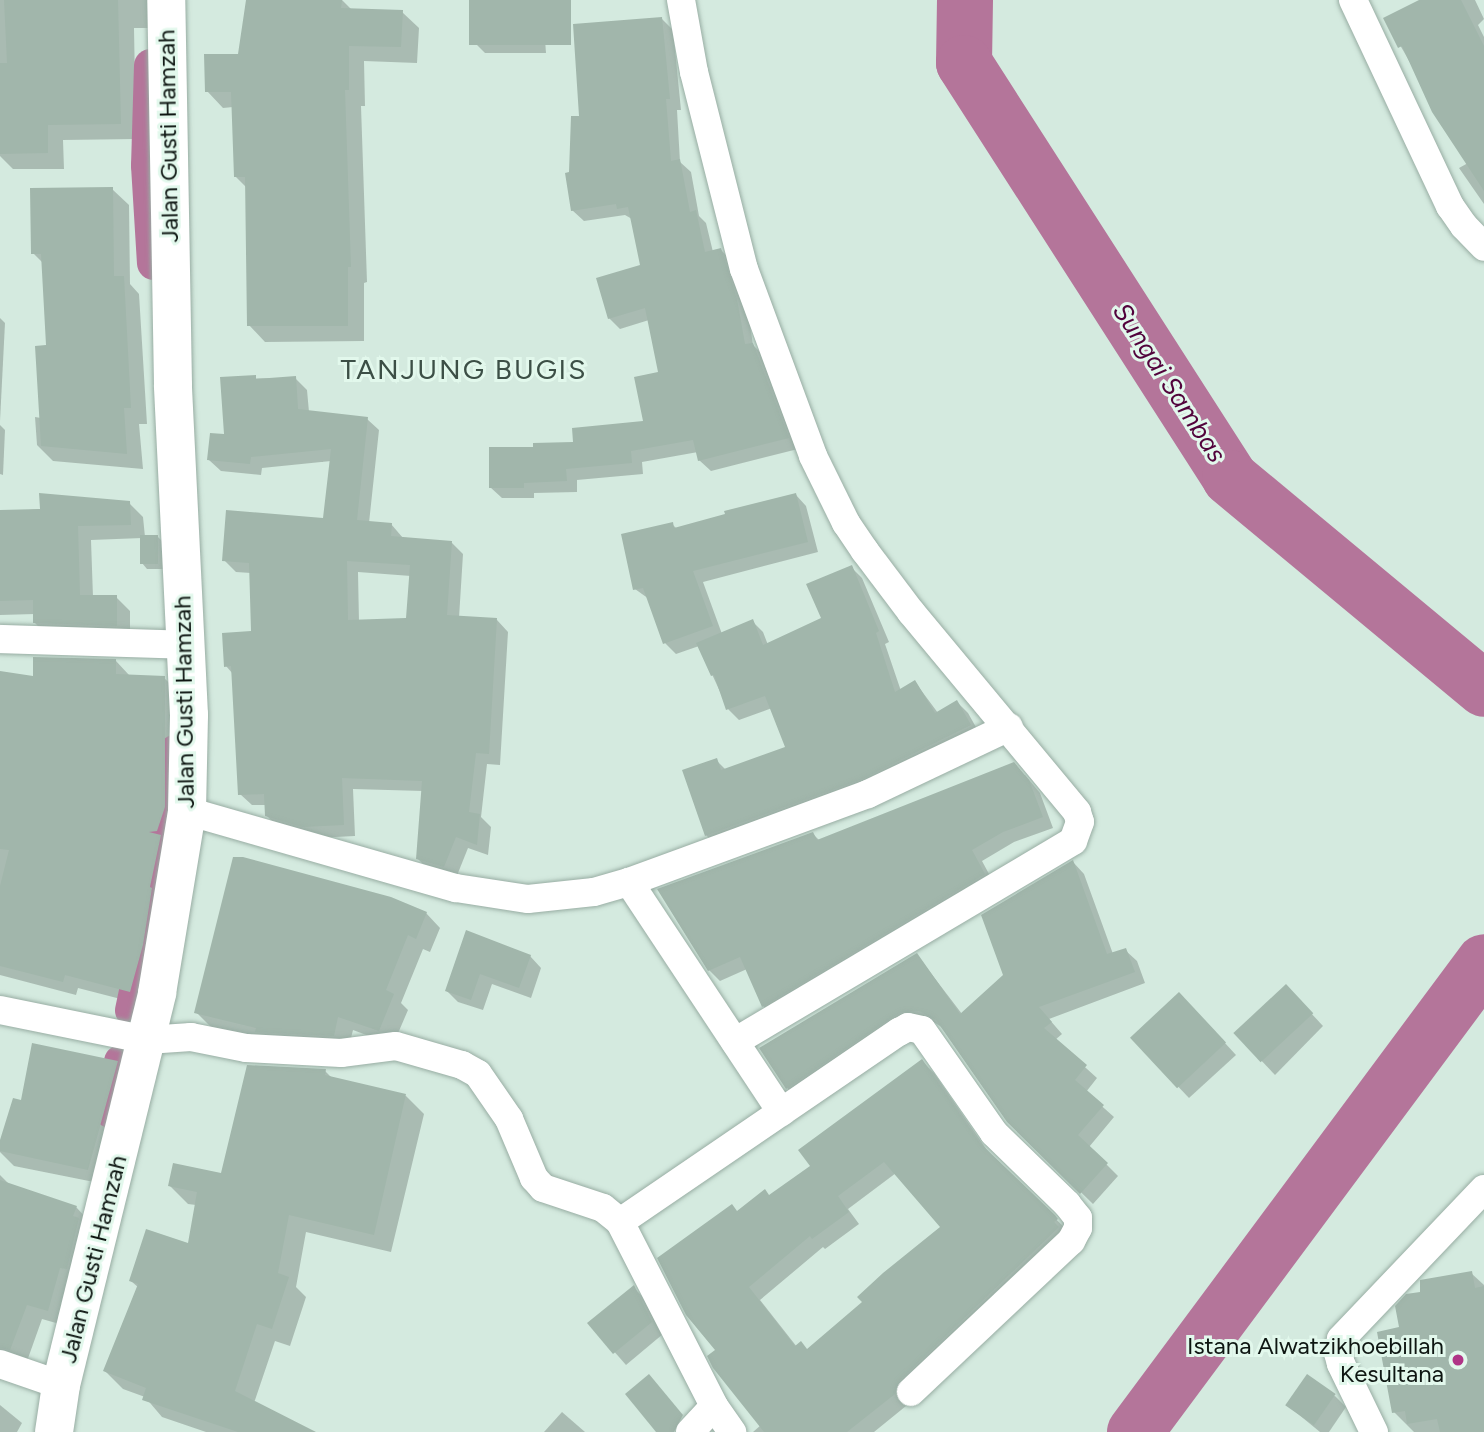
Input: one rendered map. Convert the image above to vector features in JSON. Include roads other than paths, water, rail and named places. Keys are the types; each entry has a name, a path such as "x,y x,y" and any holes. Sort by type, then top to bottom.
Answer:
{"street":[{"name":"Jalan Gusti Hamzah","path":"54,1432 61,1385 147,1040 187,810 189,715 173,385 166,0"},
{"path":"681,0 694,72 744,268 813,457 846,523 865,551 911,612 1077,812 1080,830 1073,841 735,1042"},
{"path":"1353,0 1450,206 1474,221 1484,247"},
{"path":"0,639 186,645"},
{"path":"187,810 456,888 528,899 594,892 629,882 868,794 1009,727"},
{"path":"629,882 781,1112"},
{"path":"0,1010 147,1040 191,1037 246,1048 341,1053 396,1045 462,1065 478,1074 509,1119 534,1178 543,1188 603,1208 620,1222 714,1406 732,1432"},
{"path":"620,1222 899,1032 915,1027 922,1030 994,1133 1078,1218 1078,1228 1070,1241 911,1392"},
{"path":"1374,1432 1341,1364 1338,1353 1341,1339 1484,1189"},
{"path":"0,1364 61,1385"},
{"path":"690,1432 714,1406"}],"waterway":[{"name":"Sungai Sambas","path":"965,0 964,63 1230,478 1484,689"},
{"path":"150,65 147,165 153,263"},
{"path":"131,1010 143,953 175,751"},
{"path":"1135,1432 1484,962"},
{"path":"110,1111 120,1061"}],"place":[{"name":"Istana Alwatzikhoebillah Kesultana","path":"1458,1360"}],"district":[{"name":"TANJUNG BUGIS","path":"464,369"}]}
